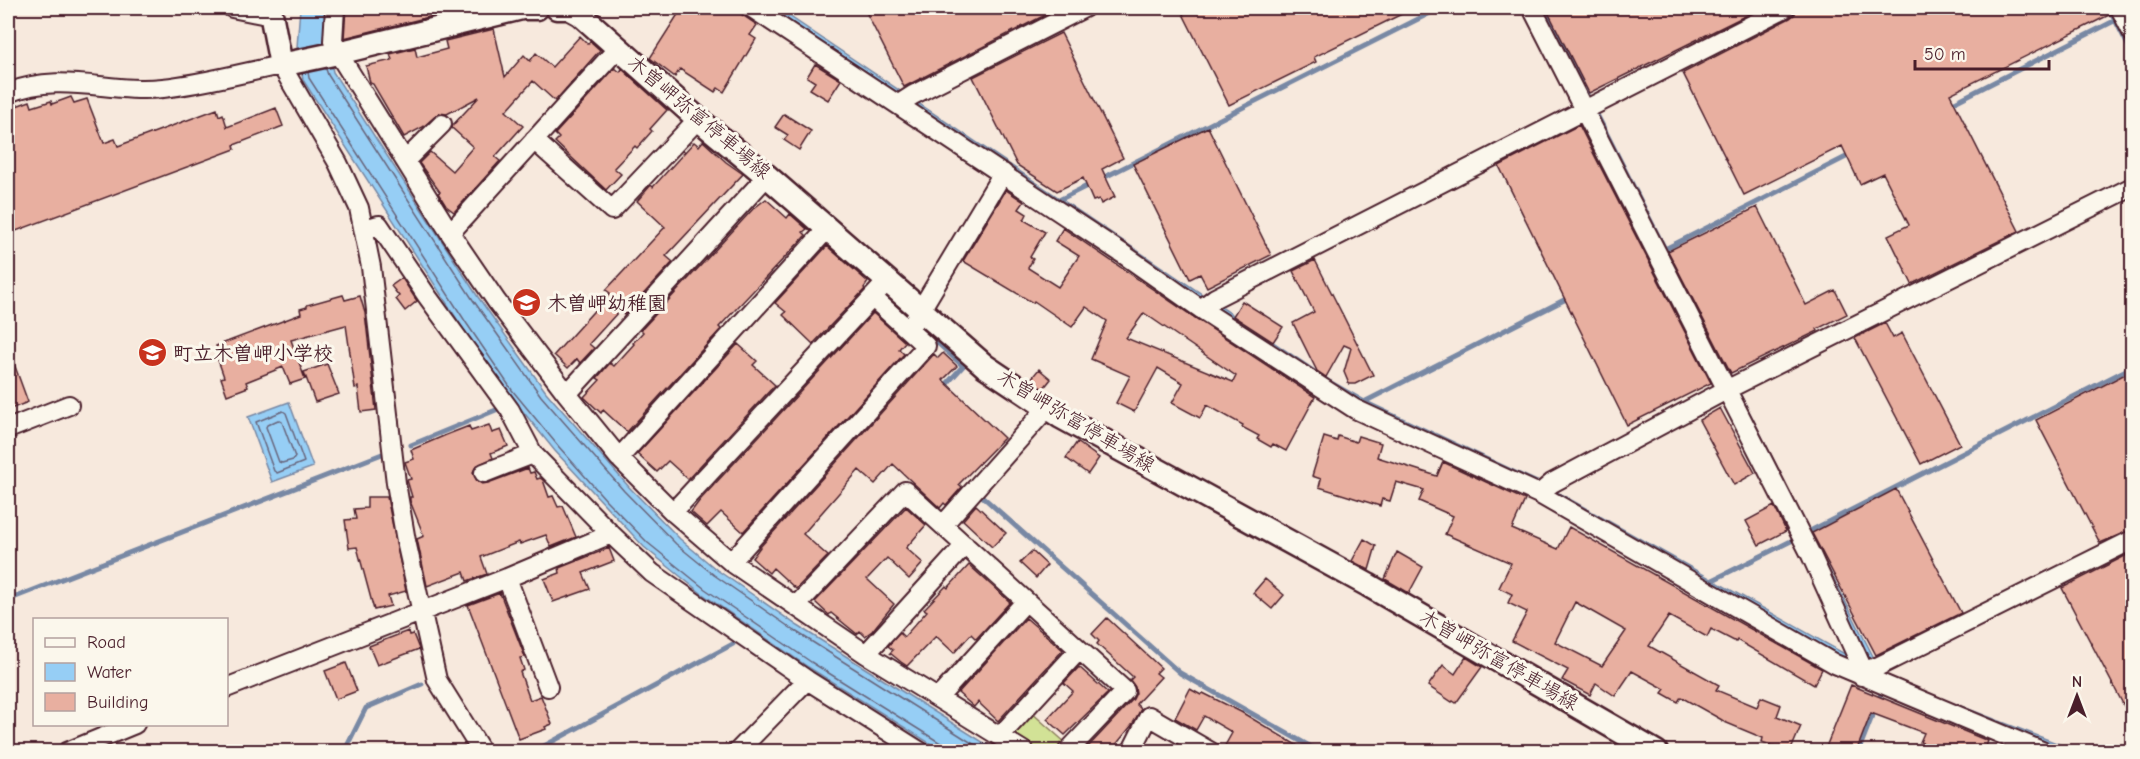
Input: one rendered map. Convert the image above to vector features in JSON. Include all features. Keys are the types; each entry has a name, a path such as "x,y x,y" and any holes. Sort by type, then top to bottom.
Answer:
{"main road":[{"path":"271,12 285,64 522,8 537,8"},
{"name":"木曽岬弥富停車場線","path":"557,8 569,8 580,14 698,119 828,228 985,366 1047,408 1368,585 1656,752"}],"street":[{"path":"232,8 271,12"},
{"path":"335,8 333,41 335,54 496,302 619,458 673,512 731,562 866,654 1025,752"},
{"path":"752,8 904,100 1003,173 1207,304 1354,409 1544,490 1835,664 1866,669 2044,752"},
{"path":"904,100 1084,8"},
{"path":"1532,8 1589,107 1732,388 1866,669"},
{"path":"1207,304 1785,8"},
{"path":"2120,8 2133,32"},
{"path":"450,233 618,48"},
{"path":"8,93 46,84 71,82 126,88 162,88 285,64 338,163 359,208 371,267 396,483 406,541 438,680 482,752"},
{"path":"534,140 612,210 698,119"},
{"path":"405,161 442,124"},
{"path":"908,330 1003,173"},
{"path":"567,394 767,176"},
{"path":"1544,490 1732,388 2133,187"},
{"path":"364,229 380,225 427,296 510,410 533,454 652,573 807,680 921,752"},
{"path":"619,458 828,228"},
{"path":"673,512 888,281"},
{"path":"731,562 927,346 873,298"},
{"path":"8,429 69,405"},
{"path":"943,525 1047,408"},
{"path":"483,473 533,454"},
{"path":"796,606 905,491 1125,691 1067,752"},
{"path":"228,687 507,578 611,534"},
{"path":"1866,669 2133,540"},
{"path":"866,654 965,545"},
{"path":"507,578 548,687"},
{"path":"938,698 1026,601"},
{"path":"1000,736 1079,650"},
{"path":"737,752 807,680"},
{"path":"1131,752 1149,716 1211,752"},
{"path":"67,752 130,726"}],"green space":[{"path":"1031,712 1067,744 1060,751 1038,751 1014,737 1013,733"}],"water":[{"path":"300,8 328,8 327,42 333,72 478,297 546,392 629,487 680,539 717,570 798,626 997,751 942,751 808,667 701,593 644,547 555,451 508,393 462,327 303,80 297,47"},
{"path":"767,8 777,8 1331,381 1366,401 1541,483 1866,666 1872,662 1541,8 1545,8 1883,676 2077,751 2059,751 1881,681 1328,386"},
{"path":"289,402 313,467 272,482 248,417"}],"building":[{"path":"346,8 461,8 461,9 344,38"},
{"path":"682,8 741,8 741,14 757,25 750,35 756,39 724,92 718,88 715,92 680,69 675,77 650,58"},
{"path":"864,8 1048,8 1051,12 904,87"},
{"path":"1180,8 1414,8 1314,57 1316,62 1229,105"},
{"path":"1546,8 1761,8 1589,93"},
{"path":"1796,8 2109,8 2111,14 1950,94 2019,231 1912,284 1888,235 1909,225 1883,173 1860,184 1842,146 1744,195 1683,73 1790,18 1795,14"},
{"path":"494,29 505,77 524,55 530,61 536,53 552,67 580,36 588,44 590,41 600,50 555,101 533,81 506,111 523,126 495,157 500,161 454,212 446,206 438,193 440,192 419,163 430,152 452,171 473,147 452,128 453,125 479,97 447,114 439,113 423,127 404,137 373,84 370,83 366,66 392,60 390,54 415,48 417,57 447,49 445,41"},
{"path":"1061,33 1123,158 1102,169 1115,197 1101,204 1099,199 1093,201 1083,178 1057,191 1017,165 973,77"},
{"path":"815,64 841,80 828,100 810,89 815,82 807,77"},
{"path":"615,68 620,72 622,69 667,110 637,148 635,146 614,168 621,174 606,190 555,142 559,138 555,134"},
{"path":"71,97 74,103 87,99 104,143 115,139 118,146 217,109 219,116 223,114 227,127 276,108 283,126 234,145 235,149 8,234 8,109 30,101 32,107 51,101 52,104"},
{"path":"784,114 811,131 799,150 784,140 788,135 775,127"},
{"path":"1579,125 1711,383 1627,425 1499,166"},
{"path":"1208,127 1271,255 1207,287 1200,274 1190,279 1133,164"},
{"path":"703,141 743,174 666,256 673,262 624,315 619,311 589,344 594,348 580,363 577,359 568,368 554,355 610,293 606,290 665,227 637,201 694,142 699,146"},
{"path":"1006,190 1024,202 1019,209 1027,214 1024,220 1045,232 1030,257 1033,259 1028,268 1058,287 1079,256 1055,241 1063,228 1315,397 1286,451 1273,444 1271,447 1257,439 1259,436 1242,427 1243,425 1207,405 1200,418 1172,403 1183,383 1158,368 1134,412 1116,403 1130,376 1091,359 1107,321 1086,307 1072,327 1034,301 1033,303 963,261","holes":["1144,313 1236,376 1233,382 1126,338"]},
{"path":"766,199 787,218 790,214 807,229 803,232 806,235 719,327 721,329 627,432 603,410 601,413 584,397 600,380 597,378 610,363 614,366 643,332 641,330 753,209"},
{"path":"1757,207 1806,305 1835,290 1847,314 1817,329 1818,331 1731,373 1668,251"},
{"path":"827,246 868,282 865,289 813,344 783,315 786,312 775,303"},
{"path":"1315,260 1373,375 1355,384 1349,384 1344,372 1351,348 1344,345 1326,377 1317,371 1293,323 1314,312 1293,271"},
{"path":"402,278 417,301 405,311 396,299 399,296 391,286"},
{"path":"343,295 345,300 360,296 365,313 376,410 361,412 358,387 355,388 346,325 291,340 305,379 290,384 283,367 246,382 248,387 227,395 221,378 224,377 216,346 301,314 300,309 307,305"},
{"path":"1242,301 1283,327 1273,342 1233,316"},
{"path":"873,313 905,342 899,349 904,354 743,532 721,512 707,526 691,512 700,500"},
{"path":"1885,323 1893,338 1902,333 1960,444 1921,464 1855,338"},
{"path":"738,344 757,361 753,365 775,385 688,479 668,461 657,472 637,454"},
{"path":"8,351 28,402 8,410"},
{"path":"943,353 957,366 943,380 1004,438 959,484 962,487 946,505 944,503 940,508 893,464 875,484 859,470 803,534 828,556 796,589 773,568 769,573 752,558 760,547 934,354 938,358"},
{"path":"327,364 339,394 315,402 304,372"},
{"path":"1039,369 1051,379 1043,389 1030,380"},
{"path":"2133,370 2133,529 2100,543 2036,420"},
{"path":"1720,408 1755,473 1734,485 1699,420"},
{"path":"489,425 492,433 501,430 508,446 491,453 493,458 476,466 473,472 477,481 482,484 488,483 528,468 530,473 534,472 537,479 543,480 549,497 553,496 558,507 563,506 576,537 551,547 546,535 520,544 519,542 481,557 487,574 467,581 464,572 427,586 417,539 424,536 410,501 412,497 407,480 411,479 405,462 414,459 411,450 469,426 471,431"},
{"path":"1338,436 1356,442 1358,436 1381,443 1377,457 1437,476 1443,462 1525,500 1512,529 1558,549 1569,527 1822,669 1814,685 1737,640 1736,642 1711,629 1707,637 1669,616 1649,646 1719,685 1716,690 1757,707 1761,697 1781,705 1777,716 1801,726 1790,752 1762,742 1763,738 1722,721 1681,697 1678,702 1662,693 1665,689 1632,671 1615,696 1596,683 1590,695 1562,680 1568,670 1512,641 1527,612 1508,603 1512,594 1499,588 1511,563 1445,534 1453,516 1419,501 1424,490 1396,482 1390,501 1382,499 1380,506 1319,487 1321,479 1312,476 1324,437 1337,441","holes":["1575,602 1626,631 1602,666 1555,642"]},
{"path":"1077,442 1099,458 1088,474 1066,458"},
{"path":"1896,489 1961,613 1876,655 1812,533"},
{"path":"367,497 387,497 406,591 388,596 391,606 374,610 357,547 349,548 345,520 356,519 354,509 367,508"},
{"path":"976,505 1006,533 992,547 963,520"},
{"path":"1774,506 1786,531 1759,545 1746,521"},
{"path":"906,507 926,525 906,548 923,563 909,579 887,558 867,579 894,604 872,631 865,636 860,631 857,634 831,613 829,615 815,602"},
{"path":"1364,539 1376,546 1369,570 1352,561"},
{"path":"609,548 614,561 583,573 590,589 553,602 544,579 560,573 559,568"},
{"path":"1032,551 1047,565 1036,578 1020,563"},
{"path":"1397,552 1423,567 1409,593 1385,579"},
{"path":"2133,552 2133,723 2062,588"},
{"path":"969,565 1010,602 976,639 971,634 954,653 936,636 907,666 890,653 893,650 888,646 900,633 904,637 927,611 924,609"},
{"path":"1265,579 1284,595 1272,609 1253,593"},
{"path":"500,593 525,657 520,658 524,670 520,672 530,700 541,696 552,724 545,727 546,729 519,739 468,605"},
{"path":"1026,618 1063,650 998,721 978,702 974,707 958,693"},
{"path":"1107,618 1161,668 1156,673 1161,677 1136,704 1141,709 1132,725 1110,752 1089,752 1086,749 1136,693 1130,680 1133,677 1097,644 1099,641 1092,634"},
{"path":"408,631 409,635 413,634 419,649 377,665 369,646"},
{"path":"1466,657 1482,667 1456,703 1428,686 1443,665 1455,674"},
{"path":"346,663 357,691 336,699 325,671"},
{"path":"1079,667 1108,693 1065,735 1047,719 1073,691 1064,683"},
{"path":"1851,685 1988,741 1984,752 1945,752 1920,742 1924,733 1871,713 1856,752 1824,752"},
{"path":"1190,689 1241,712 1308,752 1222,751 1232,733 1230,731 1204,716 1196,730 1175,718"}],"waterway":[{"path":"1101,179 1440,8"},
{"path":"2109,8 2132,53"},
{"path":"1949,105 2116,20"},
{"path":"1667,248 1852,154"},
{"path":"1061,199 1093,183"},
{"path":"1366,401 1570,297"},
{"path":"923,330 963,366 944,387"},
{"path":"1810,531 2132,367"},
{"path":"411,445 496,410"},
{"path":"8,600 382,454"},
{"path":"983,497 1180,673 1320,752"},
{"path":"1713,580 1791,541"},
{"path":"533,752 733,644"},
{"path":"344,752 366,708 422,684"},
{"path":"1858,752 1880,696"}],"place":[{"name":"木曽岬幼稚園","path":"526,303"},
{"name":"町立木曽岬小学校","path":"152,353"}]}
